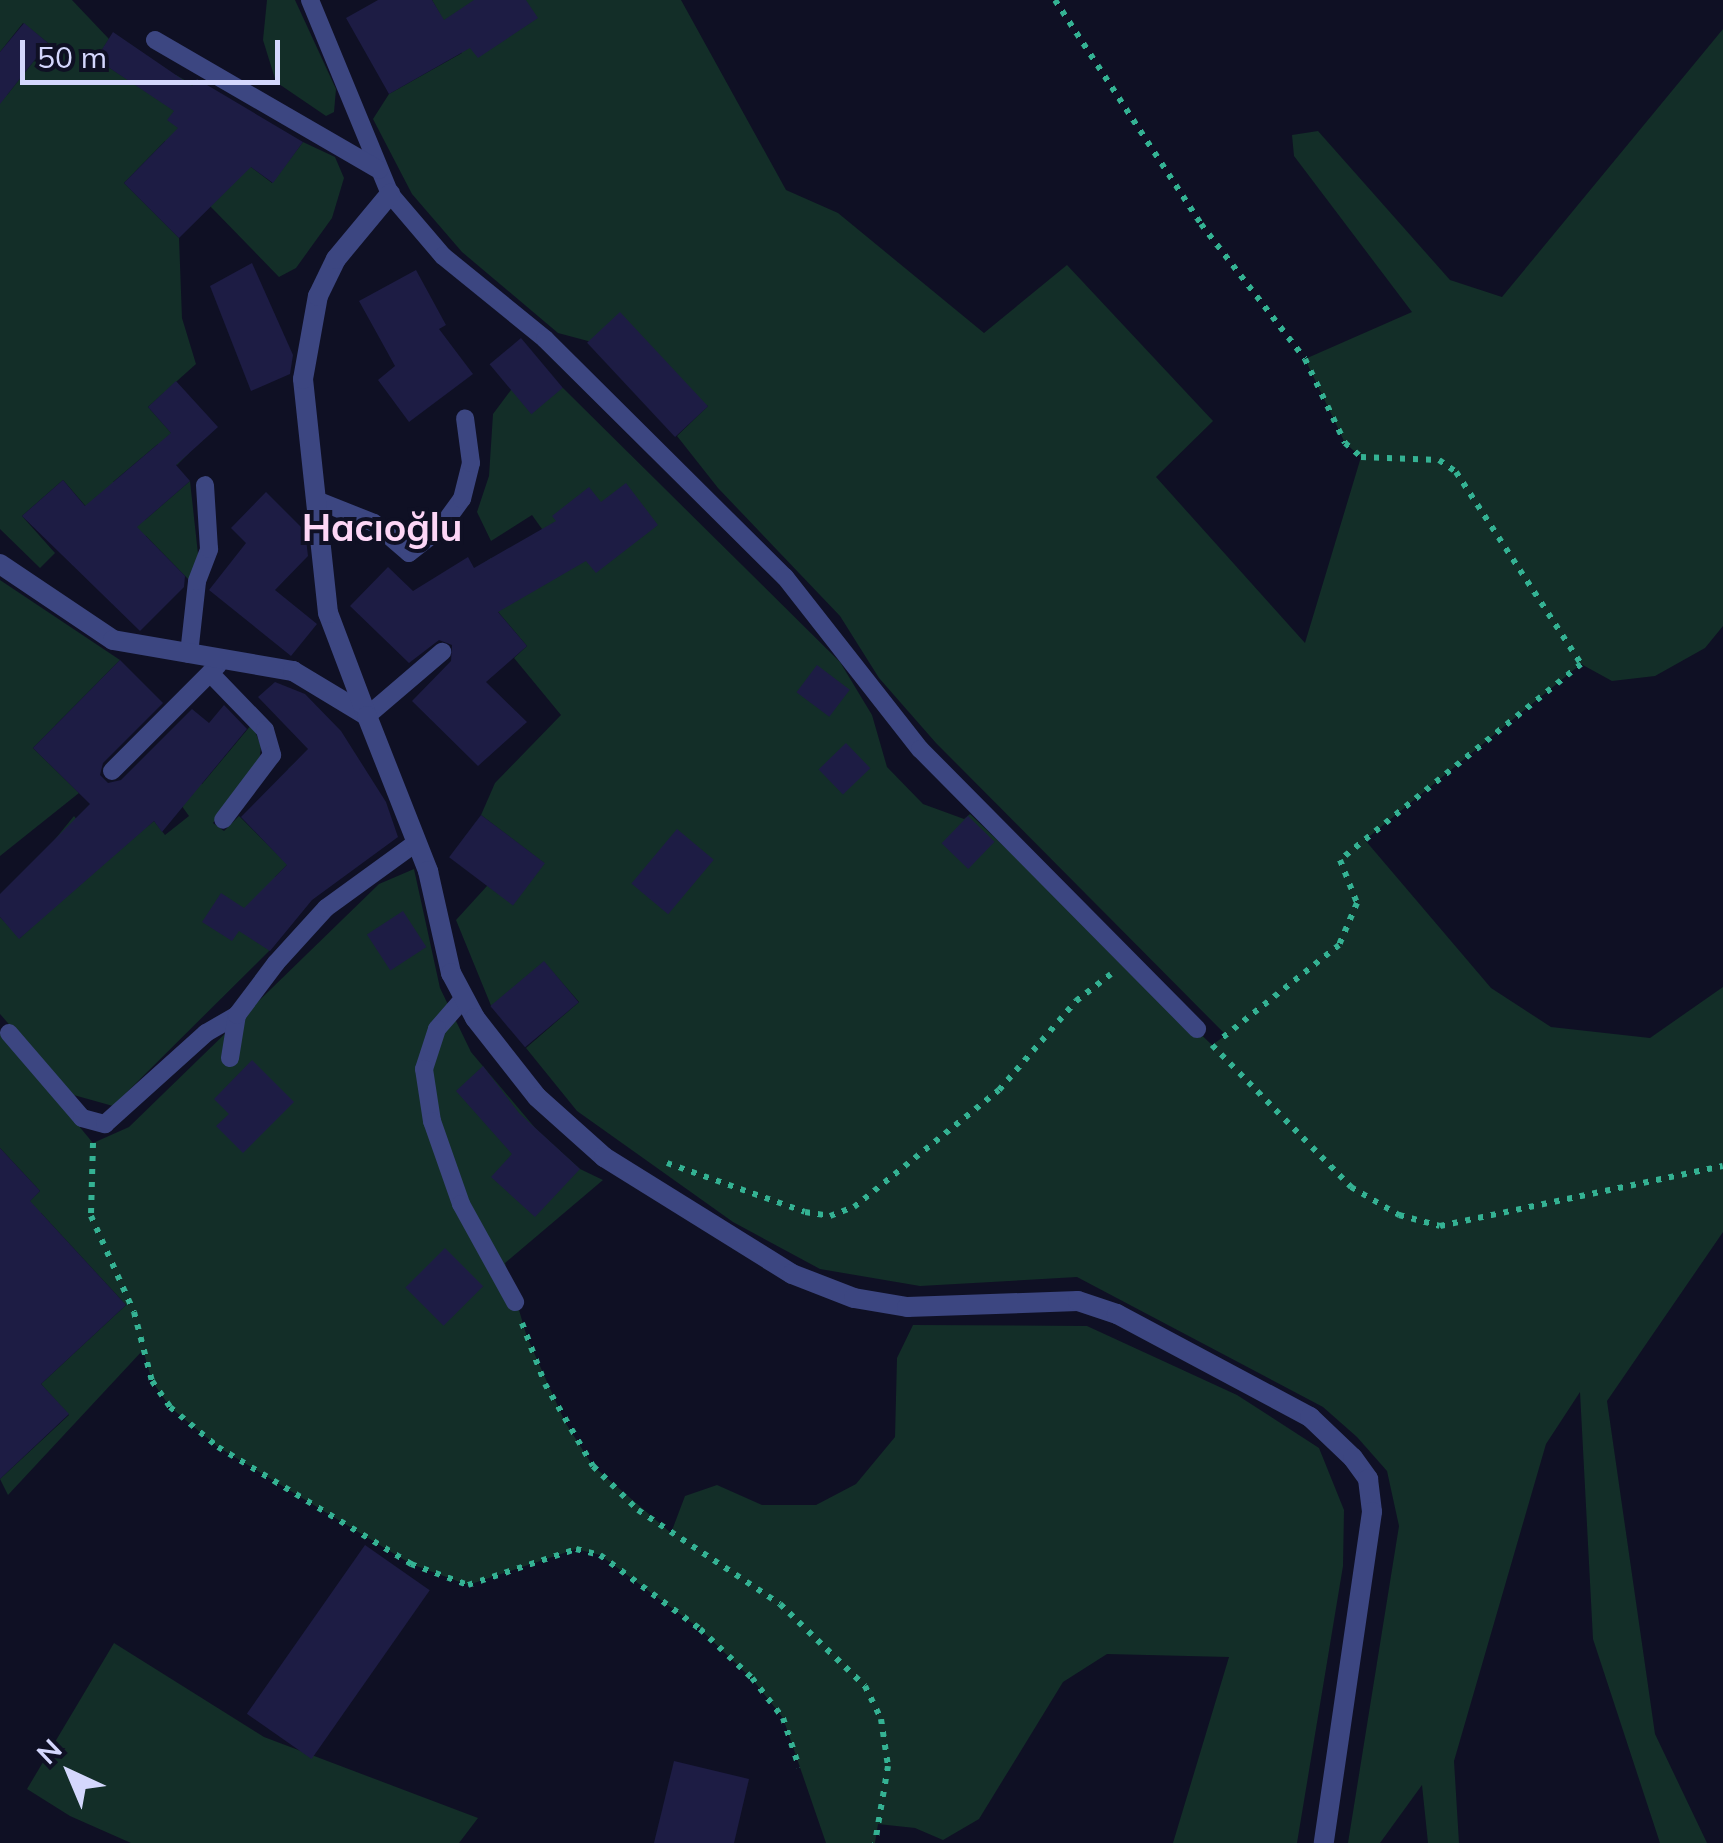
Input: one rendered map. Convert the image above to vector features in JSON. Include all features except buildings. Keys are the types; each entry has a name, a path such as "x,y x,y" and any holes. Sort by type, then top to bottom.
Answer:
{"street":[{"path":"390,194 336,259 306,335 303,378 319,500 328,613 418,842 451,973 464,998 536,1098 646,1186 792,1274 854,1298 907,1307 1078,1302 1116,1314 1334,1436 1368,1479 1373,1496 1324,1843"},
{"path":"0,564 113,640 189,654 218,665 293,671 367,716"}],"lane":[{"path":"310,0 390,194 442,256 545,339 786,577 920,749 1197,1029"},
{"path":"154,40 380,170"},
{"path":"319,500 374,523 409,553 440,529 462,499 471,463 465,418"},
{"path":"189,654 197,581 209,549 205,485"},
{"path":"367,716 442,652"},
{"path":"112,771 218,665 266,730 272,756 223,820"},
{"path":"9,1033 61,1096 96,1122 106,1124 130,1107 206,1033 236,1014 326,908 418,842"},
{"path":"464,998 437,1029 424,1070 432,1121 461,1204 515,1302"},
{"path":"230,1058 236,1014"}],"path":[{"path":"1055,0 1202,224 1305,360 1345,443 1362,457 1438,460 1456,472 1581,664 1340,860 1357,904 1339,945 1212,1045"},
{"path":"646,1186 654,1164 674,1162 805,1212 830,1216 854,1207 1000,1090 1076,1001 1128,960"},
{"path":"1197,1029 1351,1187 1399,1215 1440,1226 1723,1166"},
{"path":"96,1122 90,1216 134,1312 152,1381 170,1407 218,1446 411,1564 468,1585 576,1549 600,1555 700,1628 752,1678 783,1718 799,1767"},
{"path":"515,1302 545,1384 593,1466 638,1510 780,1604 865,1686 881,1719 888,1766 874,1843"}],"green space":[{"path":"0,0 72,0 109,39 96,59 159,100 176,75 193,85 168,120 226,148 272,183 303,142 335,157 344,178 332,218 296,268 279,277 210,206 165,141 124,183 179,238 182,318 196,364 148,407 189,453 177,465 158,444 113,482 145,520 190,481 198,554 190,581 146,536 102,525 63,480 22,516 55,553 40,568 0,529 0,90 7,95 48,43 23,23 0,52"},
{"path":"267,0 295,0 336,89 334,112 326,116 276,82 263,40"},
{"path":"432,0 681,0 786,190 838,213 984,333 1067,265 1213,421 1156,477 1305,643 1361,457 1345,443 1305,359 1412,312 1294,156 1292,135 1318,131 1450,280 1502,297 1723,29 1723,626 1705,648 1655,676 1612,681 1581,664 1365,840 1491,988 1551,1027 1650,1038 1723,987 1723,1232 1607,1401 1655,1734 1707,1843 1660,1843 1593,1639 1580,1392 1546,1444 1454,1761 1459,1843 1428,1843 1422,1785 1380,1843 1348,1843 1399,1526 1387,1471 1357,1437 1323,1407 1077,1277 920,1286 820,1269 733,1222 577,1111 526,1048 579,1002 544,962 492,1008 456,920 487,886 544,863 481,815 495,783 561,715 514,658 527,646 494,607 475,569 491,558 517,601 542,529 532,515 491,541 477,512 489,476 493,414 511,390 563,388 840,662 872,715 887,767 923,804 964,819 970,814 1212,1045 1226,1035 936,743 879,678 840,616 718,488 677,436 708,406 588,341 558,333 462,252 412,194 373,119 389,94 462,53"},
{"path":"0,580 120,660 33,748 79,793 0,856"},
{"path":"252,724 261,746 259,764 213,823 224,831 239,816 277,854 325,807 288,769 309,750 354,794 302,839 307,845 275,877 279,880 245,934 270,950 113,1106 70,1094 0,1014 0,917 20,938 74,888 43,854 74,816 107,858 154,821 165,835 189,816 148,759 158,747 202,784"},
{"path":"414,869 440,988 471,1052 536,1129 580,1169 603,1180 505,1263 527,1337 565,1422 593,1466 671,1533 685,1496 717,1485 762,1505 816,1505 856,1484 895,1437 897,1358 913,1325 1087,1326 1237,1395 1319,1448 1344,1510 1343,1566 1297,1843 1173,1843 1229,1657 1107,1654 1063,1682 979,1819 943,1840 915,1828 878,1824 875,1843 826,1843 783,1718 752,1679 700,1629 600,1555 576,1549 468,1585 411,1564 218,1447 170,1407 152,1381 143,1350 8,1495 0,1479 69,1415 41,1384 126,1305 41,1213 0,1229 40,1191 0,1148 0,1031 93,1143 129,1127 379,884"},
{"path":"114,1643 264,1737 478,1818 459,1843 131,1843 70,1816 27,1789"}],"district":[{"name":"Hacıoğlu","path":"382,528"}]}
